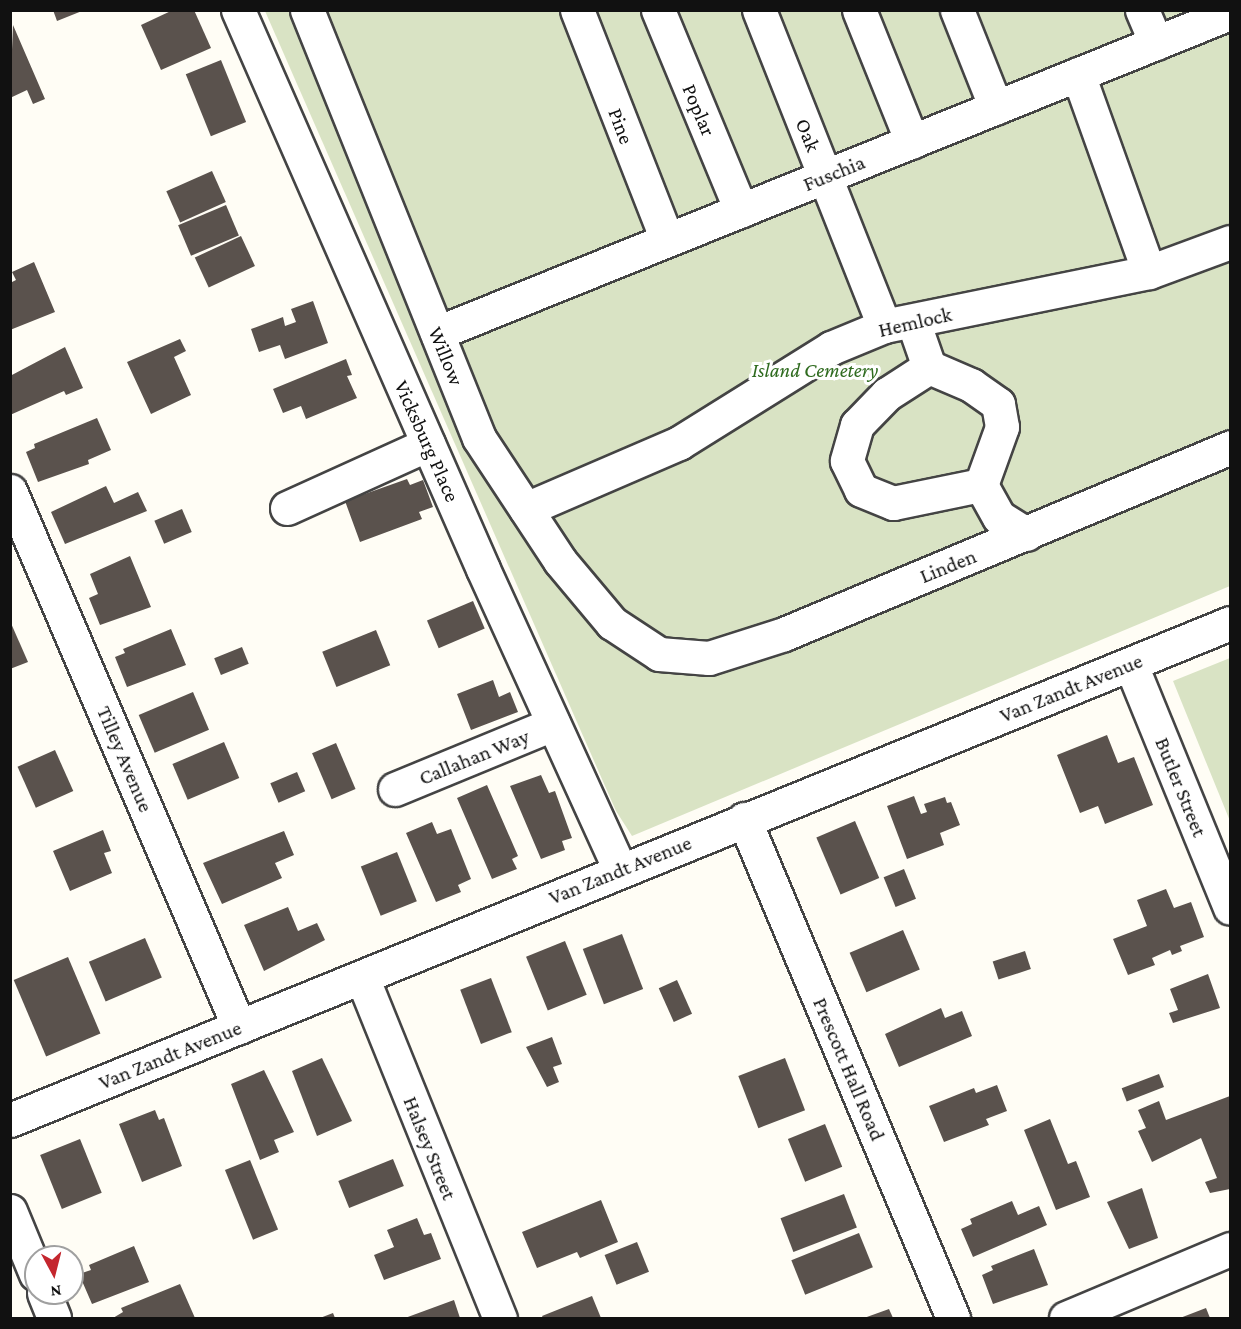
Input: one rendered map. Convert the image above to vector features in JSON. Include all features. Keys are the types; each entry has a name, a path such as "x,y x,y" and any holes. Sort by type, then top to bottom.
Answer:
{"street":[{"name":"Vicksburg Place","path":"238,10 428,444 620,870"},
{"name":"Willow","path":"307,10 478,438 560,561 612,623 658,654"},
{"name":"Pine","path":"577,10 667,240"},
{"name":"Poplar","path":"658,10 741,210"},
{"name":"Oak","path":"759,10 825,177 898,323 929,367"},
{"path":"859,10 912,142"},
{"path":"957,10 996,108"},
{"path":"1142,10 1155,43"},
{"name":"Fuschia","path":"437,333 1230,13"},
{"path":"1078,75 1149,272"},
{"name":"Hemlock","path":"526,509 679,443 831,348 898,323 1149,272 1230,242"},
{"path":"981,485 893,502 861,490 847,461 857,425 887,394 929,367 971,385 998,404 1002,428 981,485 999,518 1026,534"},
{"path":"287,508 428,444"},
{"name":"Linden","path":"658,654 709,658 784,634 1230,447"},
{"name":"Tilley Avenue","path":"10,491 239,1027"},
{"name":"Van Zandt Avenue","path":"10,1120 744,819 1131,665 1230,623"},
{"name":"Butler Street","path":"1131,665 1230,908"},
{"name":"Callahan Way","path":"395,789 553,724"},
{"name":"Prescott Hall Road","path":"744,819 953,1318"},
{"name":"Halsey Street","path":"362,977 500,1318"},
{"path":"10,1211 24,1245"},
{"path":"1066,1318 1230,1249"}],"green space":[{"name":"Island Cemetery","path":"265,11 1230,11 1230,586 632,836 616,811"},
{"path":"1230,658 1230,821 1173,681"}],"building":[{"path":"53,10 82,10 82,11 57,21"},
{"path":"173,10 194,10 211,48 161,70 141,25"},
{"path":"13,25 45,99 33,104 27,90 10,98"},
{"path":"221,60 246,122 211,136 186,74"},
{"path":"212,171 226,202 180,222 166,191"},
{"path":"226,205 239,235 191,256 178,225"},
{"path":"241,236 255,266 209,287 195,258"},
{"path":"34,262 55,312 10,330 10,283 16,280 12,272"},
{"path":"313,301 328,343 285,359 280,345 259,352 251,329 283,317 285,326 296,322 291,309"},
{"path":"180,339 186,351 174,357 191,395 151,414 127,362"},
{"path":"65,347 83,388 66,395 64,391 10,415 10,376"},
{"path":"346,359 352,375 347,376 357,398 306,419 301,406 283,413 273,389"},
{"path":"97,418 111,450 88,460 89,464 38,482 26,452 35,448 34,444"},
{"path":"407,479 410,485 423,480 433,507 419,512 422,519 360,542 345,501"},
{"path":"106,486 114,503 138,492 147,511 65,544 51,512"},
{"path":"182,509 192,532 164,544 154,521"},
{"path":"130,556 151,607 100,625 89,598 98,594 90,574"},
{"path":"473,601 485,629 439,648 427,621"},
{"path":"10,621 28,662 10,669"},
{"path":"171,629 186,665 127,687 115,657 125,653 123,649"},
{"path":"376,630 390,665 336,687 322,652"},
{"path":"242,647 249,664 221,675 214,658"},
{"path":"493,680 499,697 510,692 518,712 471,730 457,694"},
{"path":"193,692 209,730 155,753 139,715"},
{"path":"1107,735 1118,763 1134,757 1153,805 1105,824 1098,806 1080,813 1057,755"},
{"path":"224,742 239,778 188,800 172,764"},
{"path":"336,743 356,789 332,799 312,753"},
{"path":"55,750 73,791 36,808 18,767"},
{"path":"297,772 305,791 279,803 270,783"},
{"path":"541,775 549,793 555,791 572,838 562,841 565,850 541,859 510,786"},
{"path":"487,785 518,856 512,859 517,869 492,879 457,798"},
{"path":"914,796 921,814 927,812 924,804 945,797 947,803 951,802 960,825 940,833 944,845 907,859 887,806"},
{"path":"855,821 879,878 841,894 816,837"},
{"path":"432,822 437,834 451,829 471,879 458,885 461,892 436,902 406,833"},
{"path":"103,830 111,851 104,853 112,873 70,891 53,851"},
{"path":"284,831 294,855 275,863 282,878 222,904 203,863"},
{"path":"397,852 417,901 381,916 361,867"},
{"path":"904,869 916,899 896,907 884,877"},
{"path":"1166,889 1174,908 1191,902 1204,937 1180,946 1182,951 1172,955 1170,950 1152,958 1155,965 1128,975 1113,939 1147,926 1137,900"},
{"path":"288,907 298,931 317,923 325,940 264,971 244,925"},
{"path":"903,930 920,970 866,992 850,953"},
{"path":"622,934 643,989 604,1004 583,949"},
{"path":"145,938 162,978 106,1001 89,962"},
{"path":"565,941 587,995 548,1011 526,957"},
{"path":"1025,951 1031,969 999,980 993,962"},
{"path":"68,957 100,1033 46,1056 14,980"},
{"path":"1208,974 1220,1008 1173,1023 1169,1013 1178,1010 1170,989"},
{"path":"491,978 512,1032 481,1044 460,990"},
{"path":"677,980 692,1014 674,1022 659,988"},
{"path":"941,1008 945,1018 962,1011 972,1036 899,1067 885,1034"},
{"path":"552,1037 562,1064 553,1067 559,1082 547,1087 526,1047"},
{"path":"322,1058 352,1121 317,1136 292,1071"},
{"path":"785,1058 805,1110 758,1128 738,1076"},
{"path":"264,1070 294,1132 274,1140 279,1152 260,1160 231,1084"},
{"path":"1159,1074 1164,1087 1127,1101 1122,1088"},
{"path":"997,1085 1007,1111 986,1119 989,1125 944,1142 929,1106 974,1088 976,1093"},
{"path":"1230,1096 1230,1189 1210,1193 1205,1182 1217,1178 1201,1138 1152,1162 1138,1131 1146,1128 1138,1110 1159,1101 1166,1120"},
{"path":"155,1110 159,1120 164,1118 182,1166 142,1182 119,1124"},
{"path":"1050,1119 1068,1164 1076,1161 1090,1197 1056,1210 1024,1130"},
{"path":"825,1124 842,1167 805,1182 788,1139"},
{"path":"80,1139 102,1193 62,1209 40,1155"},
{"path":"393,1159 404,1186 349,1208 338,1181"},
{"path":"250,1160 278,1230 253,1240 225,1170"},
{"path":"1142,1188 1158,1238 1129,1249 1107,1202"},
{"path":"844,1194 857,1228 793,1252 781,1218"},
{"path":"601,1200 618,1242 580,1258 577,1252 537,1268 522,1232"},
{"path":"1012,1201 1018,1215 1039,1206 1047,1225 973,1257 961,1229 972,1224 970,1219"},
{"path":"417,1218 424,1235 431,1233 441,1259 384,1280 374,1255 394,1247 387,1230"},
{"path":"859,1233 873,1267 805,1295 791,1260"},
{"path":"637,1242 649,1272 617,1285 605,1255"},
{"path":"134,1246 149,1282 92,1304 84,1286 84,1272 91,1270 89,1265"},
{"path":"1034,1249 1048,1285 993,1304 982,1275 993,1270 991,1266"},
{"path":"180,1284 195,1318 113,1318 123,1312 121,1308"},
{"path":"592,1296 601,1318 543,1318 542,1316"},
{"path":"454,1300 460,1318 405,1318"},
{"path":"1206,1308 1210,1318 1180,1318"},
{"path":"889,1309 893,1318 864,1318"},
{"path":"333,1313 335,1318 320,1318"}]}
